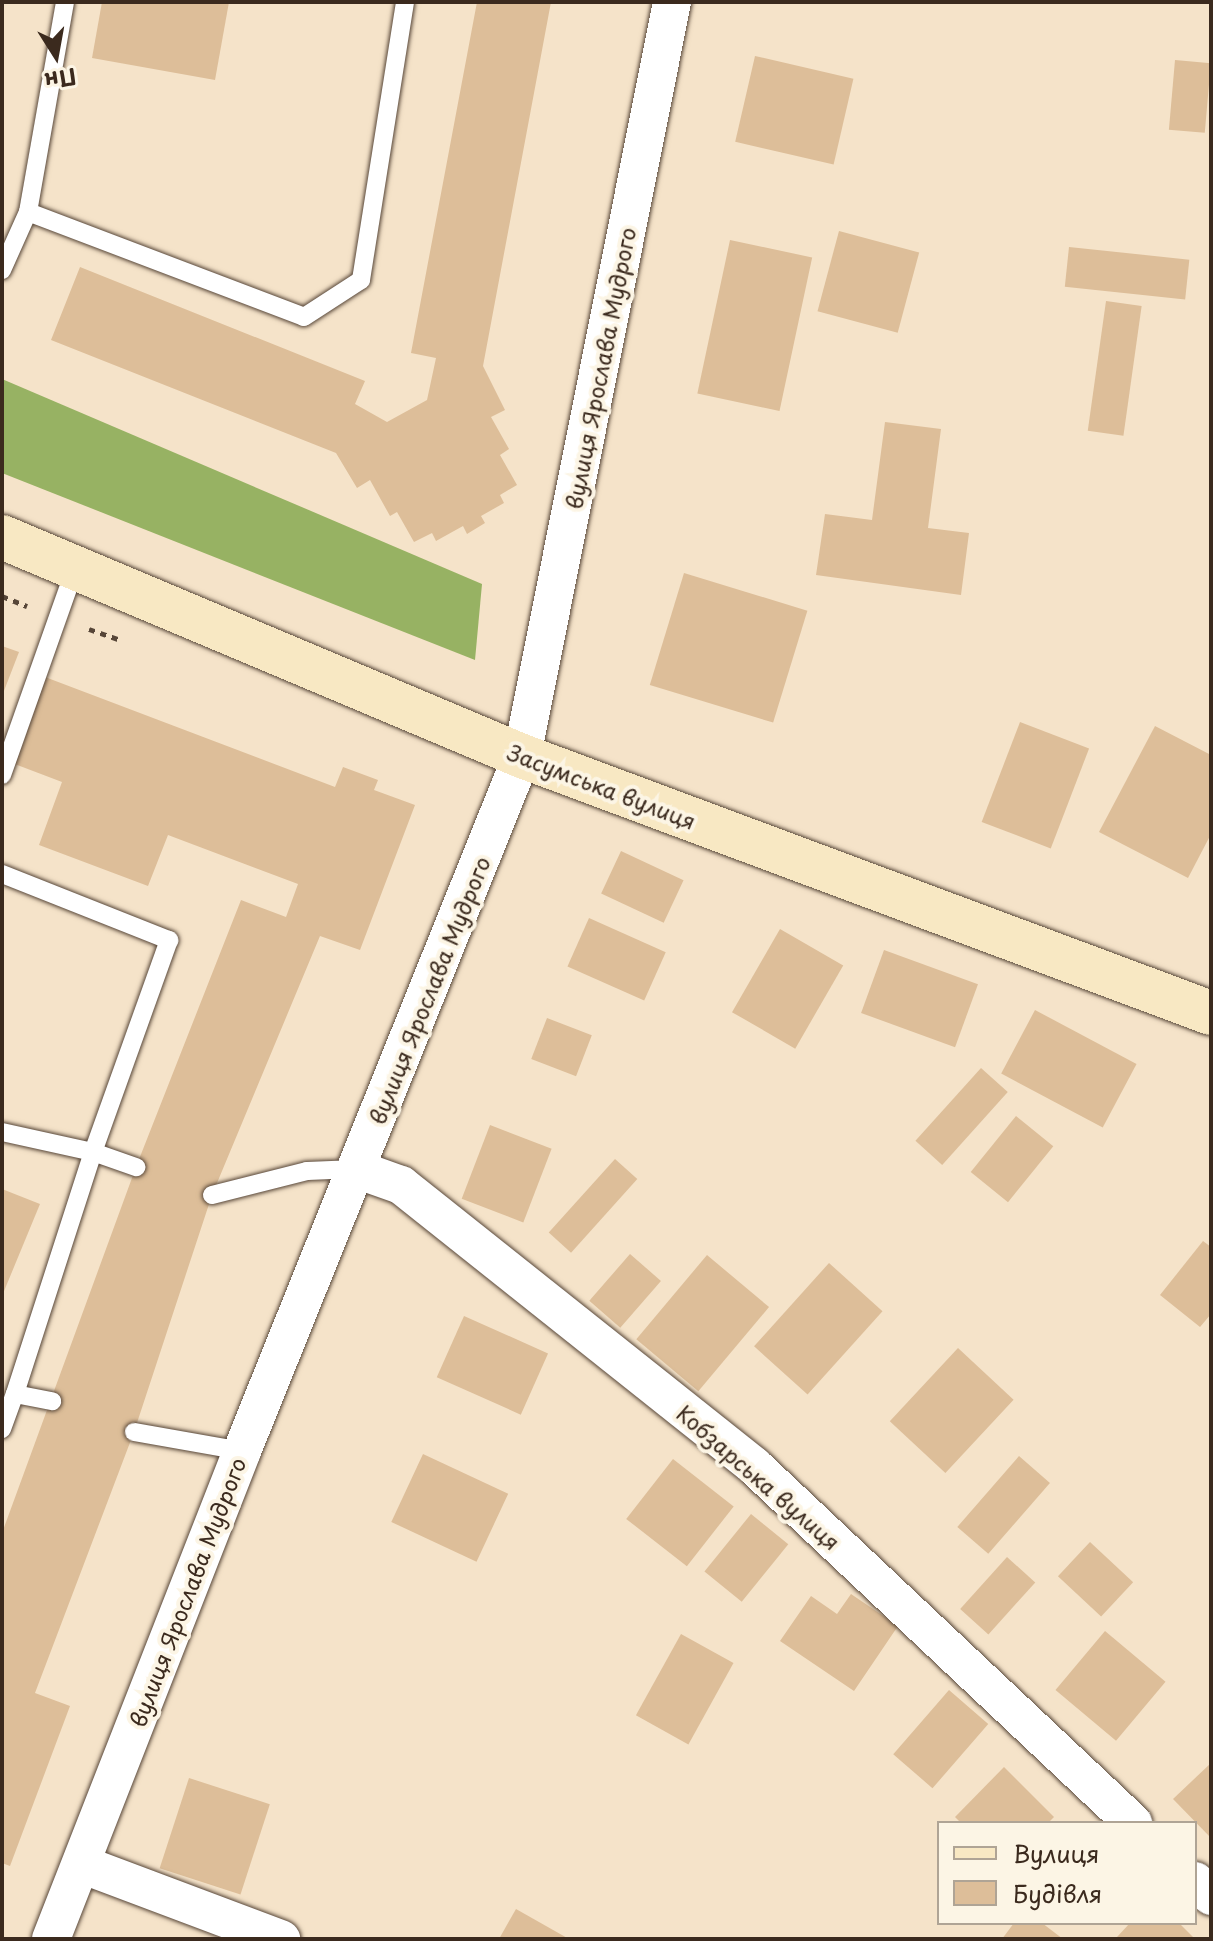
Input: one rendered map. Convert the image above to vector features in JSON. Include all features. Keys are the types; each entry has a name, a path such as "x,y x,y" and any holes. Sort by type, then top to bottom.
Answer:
{"street":[{"name":"вулиця Ярослава Мудрого","path":"51,1939 242,1451 522,756 672,2"},
{"name":"Засумська вулиця","path":"2,537 522,756 1211,1013"},
{"name":"Кобзарська вулиця","path":"356,1169 401,1185 754,1466 1131,1821"},
{"path":"81,1864 281,1939"}],"lane":[{"path":"2,270 28,212 65,2"},
{"path":"28,212 304,317 361,280 405,2"},
{"path":"2,775 75,569"},
{"path":"2,874 169,940 93,1152 2,1429"},
{"path":"2,1132 93,1152 136,1167"},
{"path":"212,1195 307,1171 356,1169"},
{"path":"15,1394 52,1401"},
{"path":"134,1432 242,1451"}],"green space":[{"path":"2,379 482,584 475,660 2,473"}],"building":[{"path":"102,2 229,2 215,80 92,58"},
{"path":"477,2 551,2 483,366 505,410 491,417 509,449 500,455 517,485 500,495 504,503 481,516 485,523 467,534 463,526 436,541 432,533 414,542 397,512 390,516 370,480 357,488 336,453 51,340 80,267 365,381 355,404 387,422 427,400 436,358 411,353"},
{"path":"755,56 853,79 834,164 735,142"},
{"path":"1175,60 1211,63 1205,133 1169,130"},
{"path":"839,231 919,252 898,333 818,311"},
{"path":"730,240 812,257 780,411 697,394"},
{"path":"1069,247 1189,260 1185,299 1065,287"},
{"path":"1106,301 1142,306 1123,436 1088,431"},
{"path":"885,422 941,429 928,528 969,533 961,595 816,575 825,514 872,520"},
{"path":"684,573 807,611 773,723 650,685"},
{"path":"2,646 19,652 2,696"},
{"path":"45,677 335,787 343,767 378,780 374,790 415,805 360,950 320,936 212,1195 134,1432 35,1693 70,1706 10,1866 2,1863 2,1533 136,1167 241,900 286,917 298,884 168,835 148,886 39,845 62,782 12,763"},
{"path":"1020,722 1089,749 1051,848 982,822"},
{"path":"1155,726 1211,755 1211,834 1188,878 1099,832"},
{"path":"621,851 684,880 664,923 601,894"},
{"path":"589,918 666,952 644,1001 567,966"},
{"path":"780,929 843,966 795,1049 732,1012"},
{"path":"884,950 978,984 955,1047 861,1013"},
{"path":"1035,1010 1137,1064 1103,1128 1001,1074"},
{"path":"547,1018 592,1035 576,1076 531,1059"},
{"path":"981,1068 1008,1092 942,1165 915,1141"},
{"path":"1016,1116 1053,1146 1008,1202 971,1172"},
{"path":"490,1125 552,1149 523,1222 462,1199"},
{"path":"615,1159 637,1179 571,1253 549,1233"},
{"path":"2,1189 40,1204 2,1296"},
{"path":"1203,1241 1211,1247 1211,1314 1200,1327 1160,1295"},
{"path":"630,1254 661,1281 620,1328 589,1301"},
{"path":"707,1255 769,1307 698,1391 636,1339"},
{"path":"829,1263 883,1311 808,1394 754,1346"},
{"path":"464,1316 548,1353 521,1415 437,1377"},
{"path":"958,1348 1014,1400 945,1473 890,1421"},
{"path":"423,1454 508,1494 476,1562 391,1522"},
{"path":"1019,1456 1050,1483 988,1554 957,1527"},
{"path":"673,1459 734,1506 687,1566 626,1519"},
{"path":"751,1514 788,1544 742,1602 704,1572"},
{"path":"1090,1542 1133,1582 1101,1617 1058,1576"},
{"path":"1007,1557 1035,1582 988,1634 960,1609"},
{"path":"851,1594 898,1626 854,1691 780,1641 811,1596 837,1614"},
{"path":"1105,1631 1166,1682 1116,1741 1056,1690"},
{"path":"681,1634 733,1663 688,1744 636,1715"},
{"path":"949,1690 988,1724 932,1788 893,1754"},
{"path":"1211,1763 1211,1838 1197,1821 1173,1799"},
{"path":"1004,1767 1054,1817 1050,1821 959,1821 955,1817"},
{"path":"189,1778 270,1804 240,1895 160,1868"},
{"path":"516,1909 569,1939 499,1939"},
{"path":"1012,1925 1045,1925 1063,1939 1002,1939"},
{"path":"1128,1925 1181,1925 1195,1939 1119,1939 1117,1937"}]}
